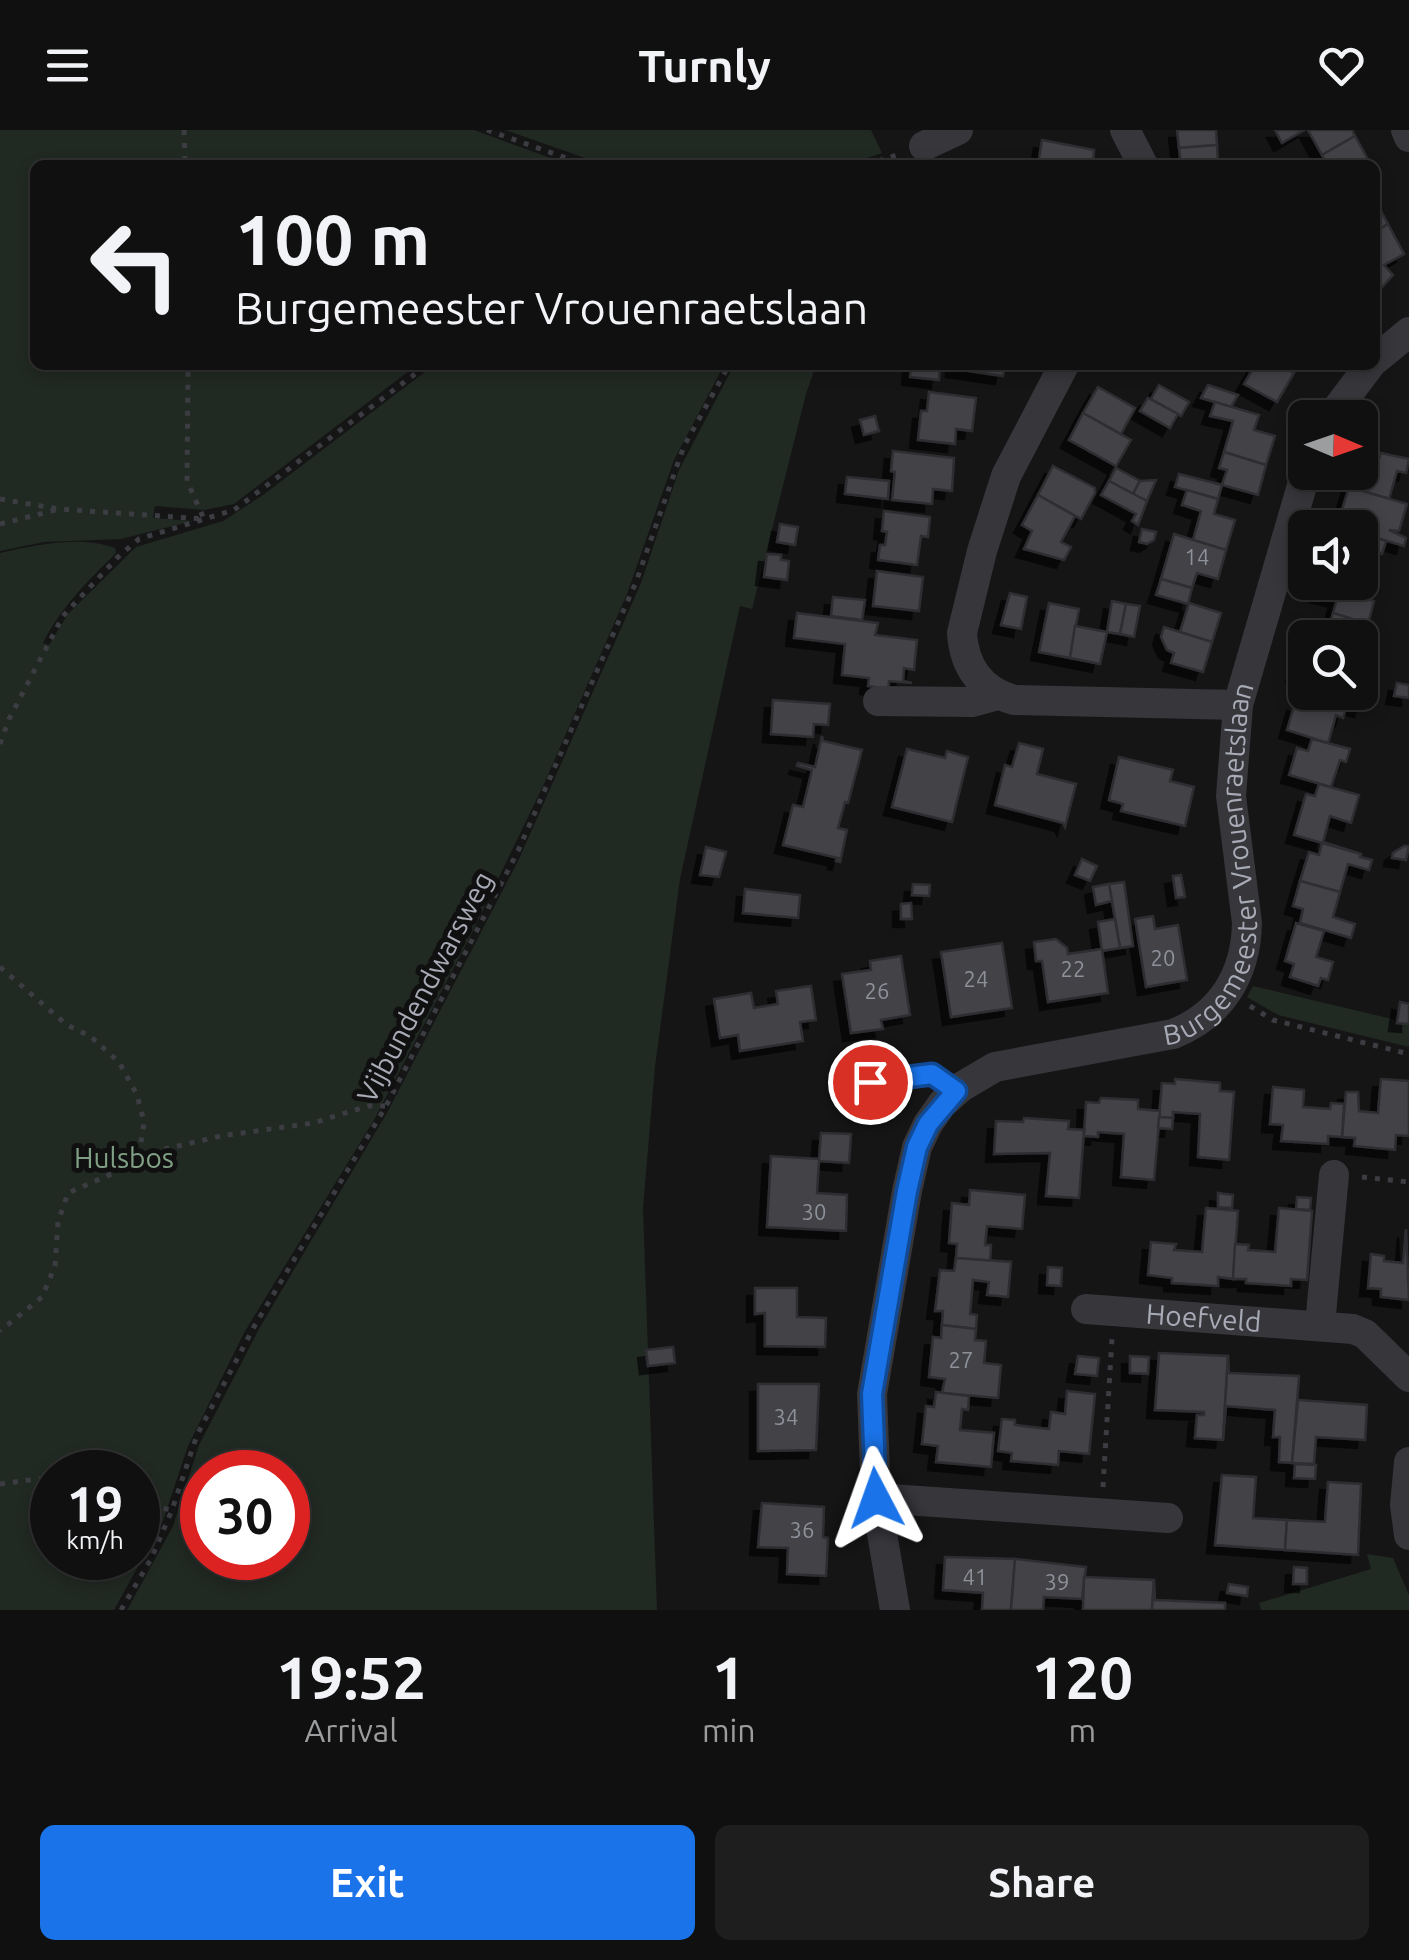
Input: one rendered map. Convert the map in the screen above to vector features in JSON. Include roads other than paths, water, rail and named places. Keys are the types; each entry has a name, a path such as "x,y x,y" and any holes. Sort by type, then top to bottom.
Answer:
{"street":[{"path":"924,146 958,130"},
{"path":"1125,130 1140,160"},
{"path":"1380,356 1409,332"},
{"path":"1061,370 1006,476 994,509 964,618 963,651 976,676 998,695 1014,700 1238,705"},
{"path":"1344,400 1367,370"},
{"name":"Burgemeester Vrouenraetslaan","path":"895,1610 876,1498 872,1394 917,1147 928,1124 956,1091 980,1073 1009,1062 1172,1034 1208,1016 1236,978 1246,944 1232,796 1238,705 1301,490"},
{"path":"878,701 972,702 998,695"},
{"path":"1320,1325 1334,1175"},
{"name":"Hoefveld","path":"1100,1310 1320,1325 1365,1334 1409,1376"},
{"path":"1409,1462 1405,1505 1409,1534"},
{"path":"876,1498 1168,1518"}],"lane":[{"path":"842,1086 932,1074 956,1091"}],"park label":[{"name":"Hulsbos","path":"124,1158"}]}
